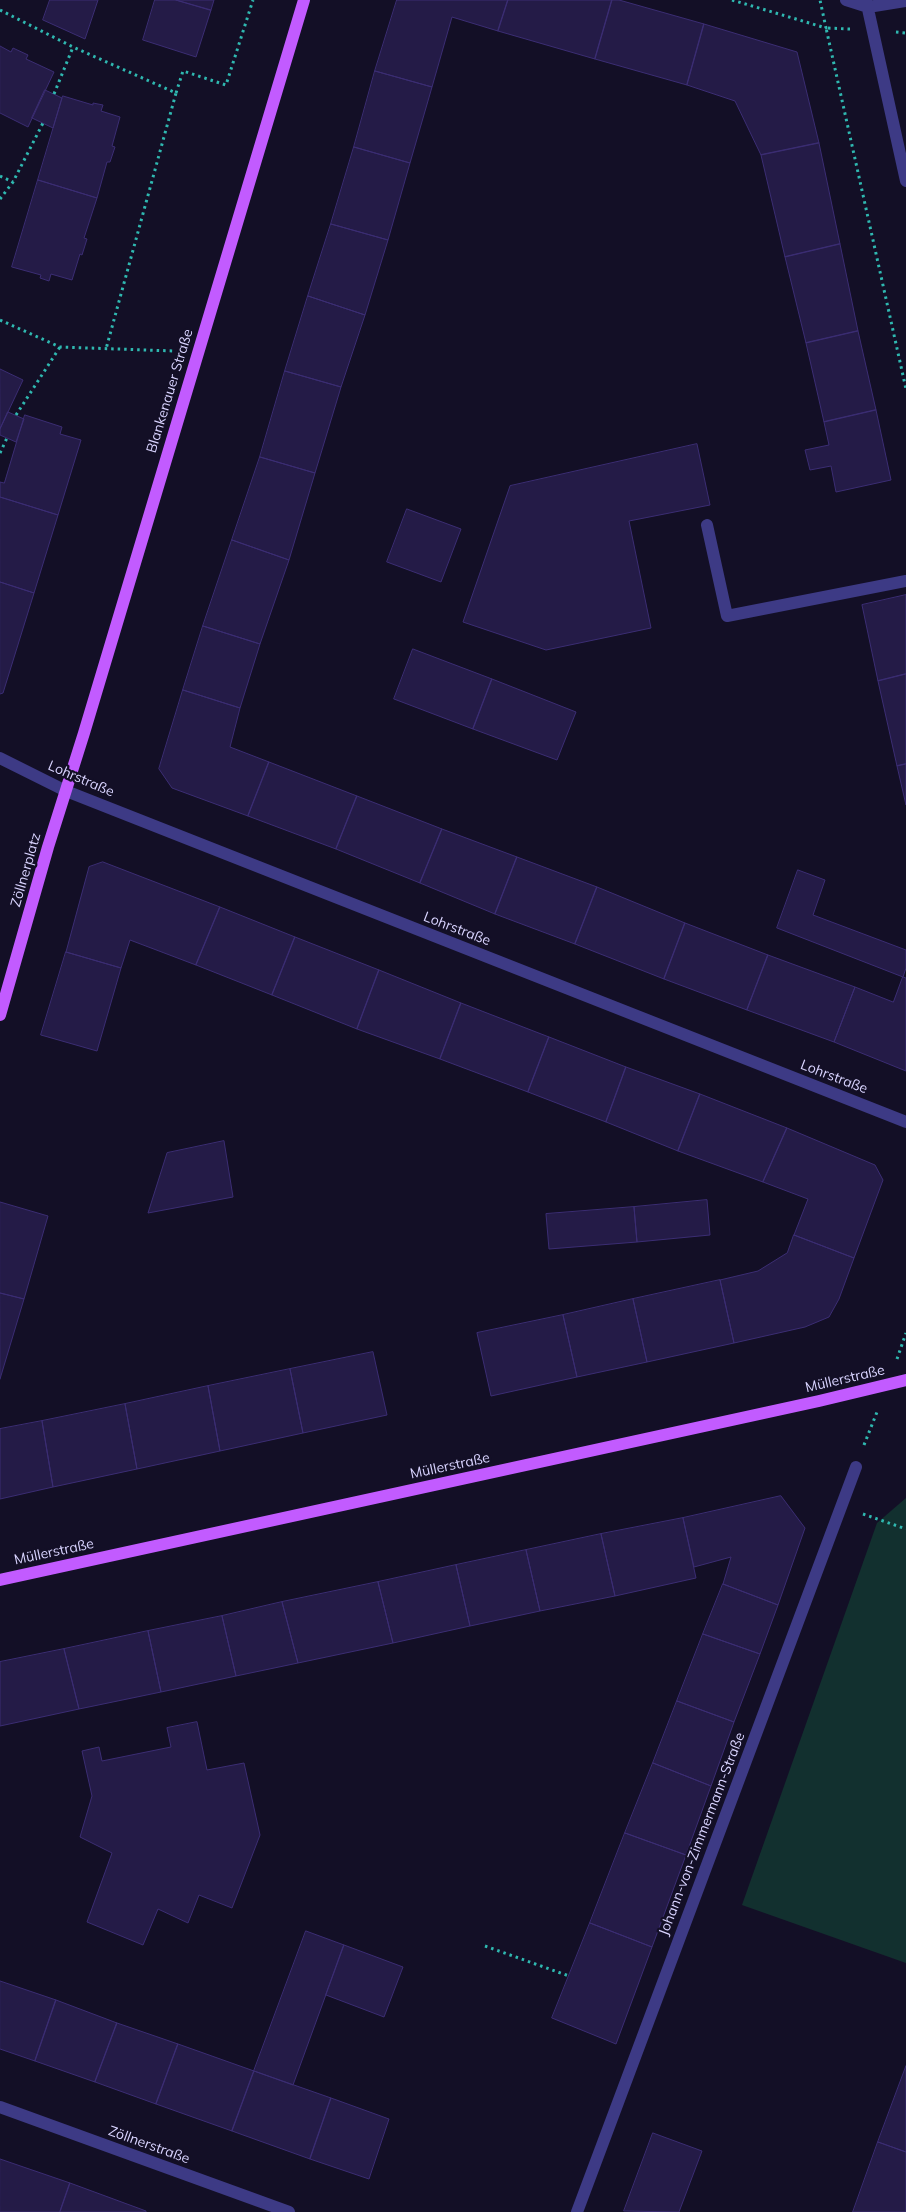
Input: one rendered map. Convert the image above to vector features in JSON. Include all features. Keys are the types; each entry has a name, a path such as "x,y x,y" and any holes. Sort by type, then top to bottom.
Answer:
{"main road":[{"name":"Blankenauer Straße","path":"66,791 304,0"},
{"name":"Zöllnerplatz","path":"0,1015 66,791"},
{"name":"Müllerstraße","path":"0,1580 906,1380"}],"street":[{"path":"846,0 867,3 906,1"},
{"path":"867,3 906,180"},
{"path":"706,526 727,616 906,581"},
{"name":"Lohrstraße","path":"0,758 66,791 906,1122"},
{"name":"Johann-von-Zimmermann-Straße","path":"577,2212 856,1467"},
{"name":"Zöllnerstraße","path":"0,2107 288,2212"}],"path":[{"path":"106,349 183,71 226,85 252,0"},
{"path":"732,0 826,28"},
{"path":"820,0 906,389"},
{"path":"0,10 73,47 176,93"},
{"path":"54,94 73,47"},
{"path":"0,199 12,182 43,123"},
{"path":"0,176 12,182"},
{"path":"0,320 60,348 197,352"},
{"path":"16,415 60,348"},
{"path":"0,453 7,438"},
{"path":"856,1467 888,1385"},
{"path":"841,1507 906,1530"},
{"path":"485,1946 569,1976"}],"green space":[{"path":"906,1498 906,1963 742,1905 877,1523"}],"building":[{"path":"50,0 98,0 85,39 43,20"},
{"path":"155,0 176,0 211,10 196,57 143,40"},
{"path":"176,0 214,0 211,10"},
{"path":"397,0 508,0 498,31 452,17 432,87 375,71"},
{"path":"508,0 612,0 595,59 498,31"},
{"path":"612,0 619,0 704,24 687,85 595,59"},
{"path":"704,24 797,52 819,143 761,155 735,101 687,85"},
{"path":"0,46 11,52 13,48 28,55 26,59 54,72 28,127 0,113"},
{"path":"375,71 432,87 410,163 354,147"},
{"path":"45,90 62,98 53,128 32,118"},
{"path":"63,96 93,105 93,103 103,105 101,111 120,117 112,146 115,147 110,162 107,162 97,198 38,180"},
{"path":"819,143 840,244 785,257 761,155"},
{"path":"354,147 410,163 388,240 331,224"},
{"path":"38,180 97,198 84,238 87,239 72,280 51,274 49,281 40,278 41,275 12,267"},
{"path":"331,224 388,240 365,315 308,296"},
{"path":"840,244 858,331 806,343 785,257"},
{"path":"308,296 365,315 341,387 285,371"},
{"path":"858,331 876,410 824,422 806,343"},
{"path":"0,369 23,380 0,429"},
{"path":"285,371 341,387 315,473 260,457"},
{"path":"876,410 891,480 836,492 831,466 810,470 805,450 829,445 824,422"},
{"path":"8,412 24,419 16,442 0,435 0,429"},
{"path":"25,415 62,427 60,434 81,440 58,515 0,497 0,482 4,483"},
{"path":"697,444 710,505 629,521 651,628 546,650 463,622 510,486"},
{"path":"260,457 315,473 289,560 232,540"},
{"path":"0,497 58,515 34,593 0,582"},
{"path":"407,509 461,529 441,582 387,562"},
{"path":"232,540 289,560 260,644 203,626"},
{"path":"0,582 34,593 3,693 0,694"},
{"path":"906,595 906,674 878,681 862,605"},
{"path":"203,626 260,644 240,708 183,690"},
{"path":"413,649 492,679 473,729 394,699"},
{"path":"906,674 906,764 897,766 878,681"},
{"path":"492,679 576,712 557,760 473,729"},
{"path":"183,690 240,708 230,747 269,762 248,816 172,788 159,769"},
{"path":"269,762 357,796 336,849 248,816"},
{"path":"906,764 906,805 897,766"},
{"path":"357,796 442,829 420,883 336,849"},
{"path":"442,829 517,857 495,914 420,883"},
{"path":"517,857 597,887 575,944 495,914"},
{"path":"103,862 220,907 196,965 130,940 121,968 66,952 89,867"},
{"path":"798,870 825,880 813,915 906,950 906,968 903,977 777,928"},
{"path":"597,887 685,923 664,979 575,944"},
{"path":"220,907 295,937 272,995 196,965"},
{"path":"685,923 768,955 747,1010 664,979"},
{"path":"295,937 379,970 357,1029 272,995"},
{"path":"66,952 121,968 97,1051 41,1035"},
{"path":"768,955 855,987 834,1042 747,1010"},
{"path":"379,970 461,1003 440,1059 357,1029"},
{"path":"903,977 906,978 906,1071 834,1042 855,987 893,1002"},
{"path":"461,1003 549,1037 528,1092 440,1059"},
{"path":"549,1037 626,1067 606,1122 528,1092"},
{"path":"626,1067 700,1094 678,1151 606,1122"},
{"path":"700,1094 787,1128 763,1182 678,1151"},
{"path":"787,1128 875,1165 883,1180 854,1258 794,1235 808,1199 763,1182"},
{"path":"224,1141 233,1197 148,1213 167,1153"},
{"path":"707,1200 710,1235 637,1242 634,1207"},
{"path":"0,1202 48,1216 24,1299 0,1293"},
{"path":"634,1207 637,1242 549,1249 546,1214"},
{"path":"794,1235 854,1258 839,1299 829,1317 805,1327 734,1343 720,1280 758,1271 787,1253"},
{"path":"720,1280 734,1343 647,1362 633,1299"},
{"path":"0,1293 24,1299 0,1379"},
{"path":"633,1299 647,1362 577,1377 563,1315"},
{"path":"563,1315 577,1377 491,1396 477,1333"},
{"path":"373,1352 387,1415 303,1433 290,1369"},
{"path":"290,1369 303,1433 220,1451 208,1386"},
{"path":"208,1386 220,1451 137,1469 125,1404"},
{"path":"125,1404 137,1469 53,1487 42,1421"},
{"path":"42,1421 53,1487 0,1499 0,1429"},
{"path":"781,1496 805,1528 778,1605 723,1584 731,1557 694,1567 683,1518"},
{"path":"683,1518 696,1578 615,1596 601,1534"},
{"path":"601,1534 615,1596 540,1611 526,1550"},
{"path":"526,1550 540,1611 470,1626 456,1565"},
{"path":"456,1565 470,1626 393,1643 378,1582"},
{"path":"378,1582 393,1643 298,1663 282,1602"},
{"path":"723,1584 778,1605 760,1654 703,1634"},
{"path":"282,1602 298,1663 236,1676 222,1616"},
{"path":"222,1616 236,1676 161,1692 148,1631"},
{"path":"148,1631 161,1692 79,1709 64,1649"},
{"path":"703,1634 760,1654 734,1722 677,1701"},
{"path":"64,1649 79,1709 0,1726 0,1662"},
{"path":"677,1701 734,1722 711,1786 653,1763"},
{"path":"197,1722 207,1770 244,1763 260,1835 232,1908 199,1895 188,1923 158,1909 143,1945 87,1922 112,1853 80,1837 92,1796 82,1751 99,1747 102,1761 171,1747 167,1728"},
{"path":"653,1763 711,1786 686,1855 625,1833"},
{"path":"625,1833 686,1855 652,1947 590,1923"},
{"path":"590,1923 652,1947 616,2044 552,2018"},
{"path":"306,1931 344,1945 293,2085 254,2071"},
{"path":"344,1945 403,1967 384,2017 326,1995"},
{"path":"0,1981 56,2000 35,2061 0,2049"},
{"path":"56,2000 117,2023 95,2082 35,2061"},
{"path":"117,2023 178,2044 156,2104 95,2082"},
{"path":"178,2044 254,2071 232,2131 156,2104"},
{"path":"906,2066 906,2152 878,2142"},
{"path":"254,2071 331,2098 310,2159 232,2131"},
{"path":"331,2098 389,2119 369,2179 310,2159"},
{"path":"653,2133 702,2151 679,2212 624,2211"},
{"path":"878,2142 906,2152 906,2212 853,2212"},
{"path":"0,2159 70,2183 60,2212 0,2212"},
{"path":"70,2183 146,2211 146,2212 60,2212"}]}
